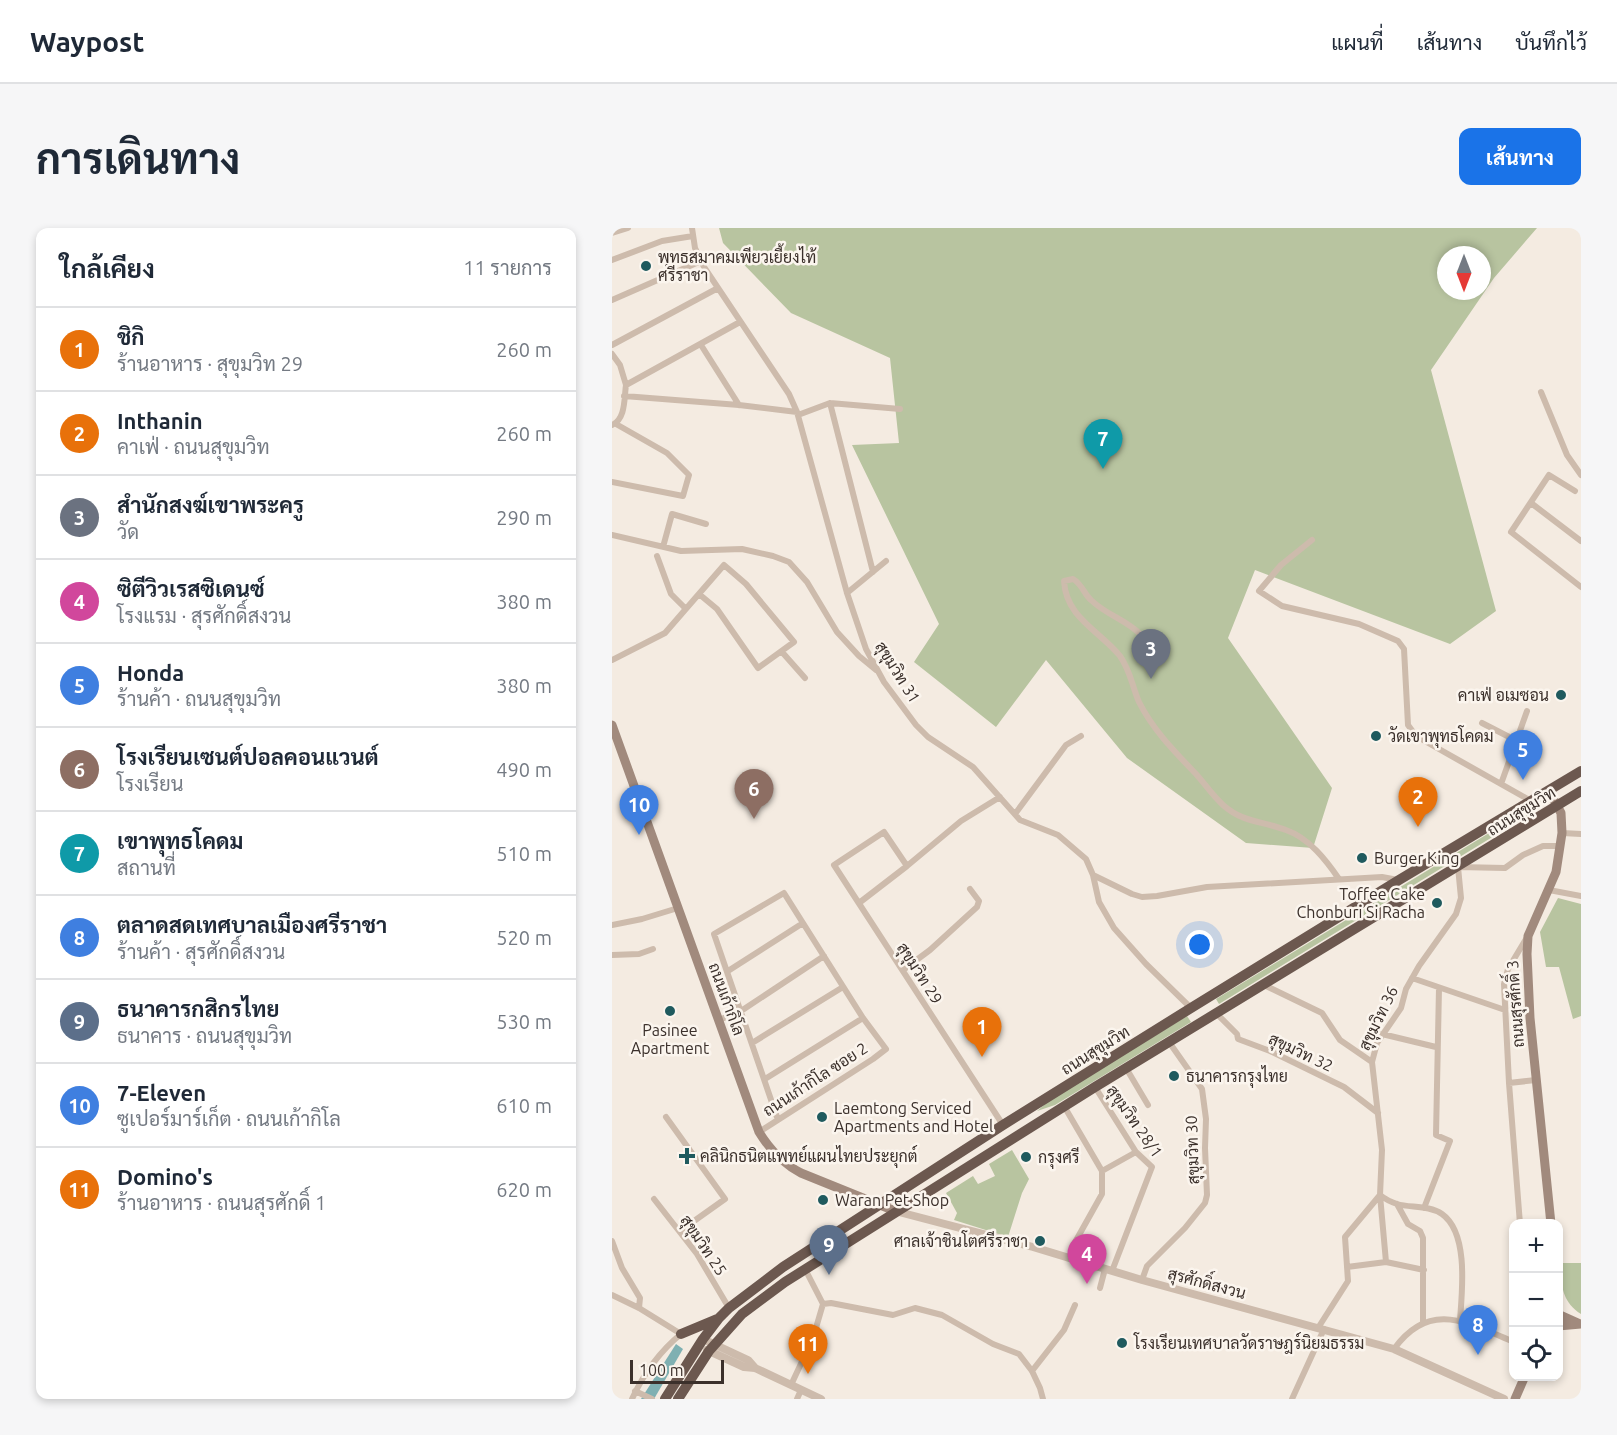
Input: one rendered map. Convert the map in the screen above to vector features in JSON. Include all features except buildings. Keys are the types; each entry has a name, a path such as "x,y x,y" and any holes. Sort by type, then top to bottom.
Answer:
{"highway":[{"name":"ถนนสุขุมวิท","path":"665,1399 719,1318 783,1267 1003,1125 1191,1008 1581,771"},
{"name":"ถนนสุขุมวิท","path":"678,1399 712,1348 742,1314 806,1269 1064,1106 1581,791"},
{"path":"681,1334 719,1318"}],"main road":[{"name":"ถนนเก้ากิโล","path":"612,725 759,1132 766,1145 788,1166 832,1187 896,1211"},
{"name":"ถนนสุรศักดิ์ 3","path":"1549,791 1561,813 1562,833 1556,872 1528,936 1527,954 1530,1018 1550,1219"},
{"path":"1563,1316 1581,1324"},
{"path":"1563,1325 1581,1324"},
{"path":"1515,1399 1523,1381"}],"street":[{"path":"612,233 628,228"},
{"name":"สุขุมวิท 31","path":"692,228 695,248 701,261 789,394 797,413 847,593 866,649 879,673 916,725 928,737 973,767 1015,814 1029,825 1058,835 1086,859 1093,875 1099,902 1114,928 1146,964 1191,1008"},
{"path":"612,260 662,241 693,236"},
{"path":"612,300 701,261"},
{"path":"612,345 718,288"},
{"path":"626,385 740,322"},
{"path":"701,345 739,405"},
{"path":"612,354 620,365 626,385 622,415 614,424 667,453 689,475 683,496 612,482"},
{"path":"1541,392 1567,455 1581,475"},
{"path":"624,396 739,405 797,413 830,403 900,409"},
{"path":"830,403 873,572"},
{"path":"1575,490 1549,475 1511,532 1581,587"},
{"path":"1532,503 1581,541"},
{"path":"663,547 672,514 706,524"},
{"path":"612,535 681,551 742,549 789,562 807,582 837,632 859,656 879,673"},
{"path":"1312,540 1281,565 1259,591 1282,606 1359,624 1398,641 1404,649 1408,725 1411,732 1531,802"},
{"path":"657,556 671,594 686,609"},
{"path":"847,593 886,561"},
{"path":"612,660 665,633 724,565 746,584 794,642 758,668 717,609 699,594"},
{"path":"1141,635 1132,626 1106,613 1089,598 1079,583 1073,579 1064,581 1074,613 1118,654 1130,672 1139,702 1156,729 1222,805 1242,819 1287,830 1302,838 1328,862 1339,879"},
{"path":"782,652 805,678"},
{"path":"1501,784 1527,711"},
{"path":"1482,723 1517,741"},
{"path":"1015,814 1066,745 1081,736"},
{"path":"859,903 961,821 1000,797"},
{"name":"สุขุมวิท 29","path":"907,866 885,832 834,866 1003,1125"},
{"path":"1562,833 1581,834"},
{"path":"1458,867 1505,868 1523,855 1543,846 1560,846"},
{"name":"สุขุมวิท 36","path":"1386,1262 1380,1195 1382,1150 1372,1062 1377,1043 1401,1008 1412,978 1456,914 1461,898 1458,867"},
{"path":"1093,875 1142,897 1207,887 1382,877 1399,880"},
{"path":"903,970 930,950 977,907 979,901 970,889"},
{"path":"1549,890 1581,896"},
{"path":"765,1079 863,1018 784,893 714,934 778,1120"},
{"path":"612,925 678,908"},
{"path":"728,971 802,923"},
{"path":"1520,1219 1504,984 1508,969 1528,936"},
{"path":"612,955 639,954 653,949"},
{"path":"719,1020 741,1011 824,956"},
{"path":"1412,978 1505,1010"},
{"path":"1263,985 1322,1013 1340,1040 1372,1062"},
{"path":"752,1043 843,987"},
{"path":"1424,1208 1450,1141 1436,1135 1439,988"},
{"name":"สุขุมวิท 32","path":"1216,1013 1237,1034 1238,1039 1270,1051 1344,1087 1378,1114"},
{"name":"ถนนเก้ากิโล ซอย 2","path":"759,1132 886,1049 863,1018"},
{"path":"1382,1034 1436,1047"},
{"name":"สุขุมวิท 30","path":"1142,1280 1147,1266 1185,1228 1205,1203 1207,1195 1206,1119 1202,1089 1169,1042"},
{"path":"1126,1068 1148,1105"},
{"path":"1509,1083 1536,1080"},
{"name":"สุขุมวิท 28/1","path":"1095,1087 1136,1152 1152,1167 1108,1270"},
{"path":"1064,1106 1102,1171 1102,1194 1074,1244 1070,1259"},
{"path":"666,1117 725,1199 680,1232"},
{"path":"1102,1171 1136,1152"},
{"path":"1292,1399 1321,1329 1348,1281 1344,1237 1380,1195 1397,1204 1424,1208 1442,1214 1450,1224 1462,1257 1460,1320"},
{"name":"สุขุมวิท 25","path":"654,1198 697,1254 729,1308"},
{"path":"1397,1204 1408,1224 1420,1231 1423,1238 1423,1323"},
{"name":"สุรศักดิ์สงวน","path":"896,1211 1033,1247 1142,1280 1394,1349 1504,1399"},
{"path":"612,1241 622,1268 640,1298 639,1308"},
{"path":"612,1261 622,1268"},
{"path":"1347,1267 1386,1262 1424,1270"},
{"path":"791,1385 813,1338 823,1304 806,1269"},
{"path":"1100,1288 1108,1270"},
{"path":"612,1295 639,1308 681,1334 654,1360 639,1392 632,1399"},
{"path":"823,1304 848,1305 892,1315 915,1308 942,1315 993,1344 1019,1354 1032,1371 1043,1399"},
{"path":"1032,1371 1064,1330 1075,1305"},
{"path":"1394,1349 1403,1336 1423,1323 1441,1319 1460,1320 1509,1340"},
{"path":"701,1342 744,1366 755,1368 821,1399"},
{"path":"797,1399 801,1390"},
{"path":"639,1392 652,1399"}],"green space":[{"path":"719,228 1537,228 1491,282 1491,246 1437,246 1437,300 1479,300 1431,370 1496,611 1450,644 1255,570 1228,638 1332,788 1313,848 1246,843 1127,758 1046,660 996,727 914,662 939,624 852,445 899,443 890,358 791,313 723,243"},
{"path":"1530,808 1533,810 1530,814 1219,1004 1216,999"},
{"path":"1558,898 1581,904 1581,1016 1573,1019 1559,967 1546,967 1540,932"},
{"path":"1187,1016 1191,1022 1055,1105 1037,1111 1050,1100"},
{"path":"1012,1150 1029,1179 1022,1193 1008,1237 954,1220 957,1213 946,1193 973,1176 978,1184 995,1176 989,1164"},
{"path":"1563,1263 1581,1263 1581,1314 1570,1304 1564,1292"}],"water":[{"path":"676,1344 683,1349 654,1399 641,1399"}],"place":[{"name":"พุทธสมาคมเพียวเยี้ยงไท้ ศรีราชา","path":"646,266"},
{"name":"เขาพุทธโคดม","path":"1103,469"},
{"name":"สำนักสงฆ์เขาพระครู","path":"1151,679"},
{"name":"คาเฟ่ อเมซอน","path":"1561,695"},
{"name":"วัดเขาพุทธโคดม","path":"1376,736"},
{"name":"Honda","path":"1523,780"},
{"name":"โรงเรียนเซนต์ปอลคอนแวนต์","path":"754,819"},
{"name":"Inthanin","path":"1418,827"},
{"name":"7-Eleven","path":"639,835"},
{"name":"Burger King","path":"1362,858"},
{"name":"Toffee Cake Chonburi Si Racha","path":"1437,903"},
{"name":"Pasinee Apartment","path":"670,1011"},
{"name":"ชิกิ","path":"982,1057"},
{"name":"ธนาคารกรุงไทย","path":"1174,1076"},
{"name":"Laemtong Serviced Apartments and Hotel","path":"822,1117"},
{"name":"คลินิกธนิตแพทย์แผนไทยประยุกต์","path":"687,1156"},
{"name":"กรุงศรี","path":"1026,1157"},
{"name":"Waran Pet Shop","path":"823,1200"},
{"name":"ศาลเจ้าชินโตศรีราชา","path":"1040,1241"},
{"name":"ธนาคารกสิกรไทย","path":"829,1275"},
{"name":"ซิตีวิวเรสซิเดนซ์","path":"1087,1284"},
{"name":"โรงเรียนเทศบาลวัดราษฎร์นิยมธรรม","path":"1122,1343"},
{"name":"ตลาดสดเทศบาลเมืองศรีราชา","path":"1478,1355"},
{"name":"Domino's","path":"808,1374"}]}
